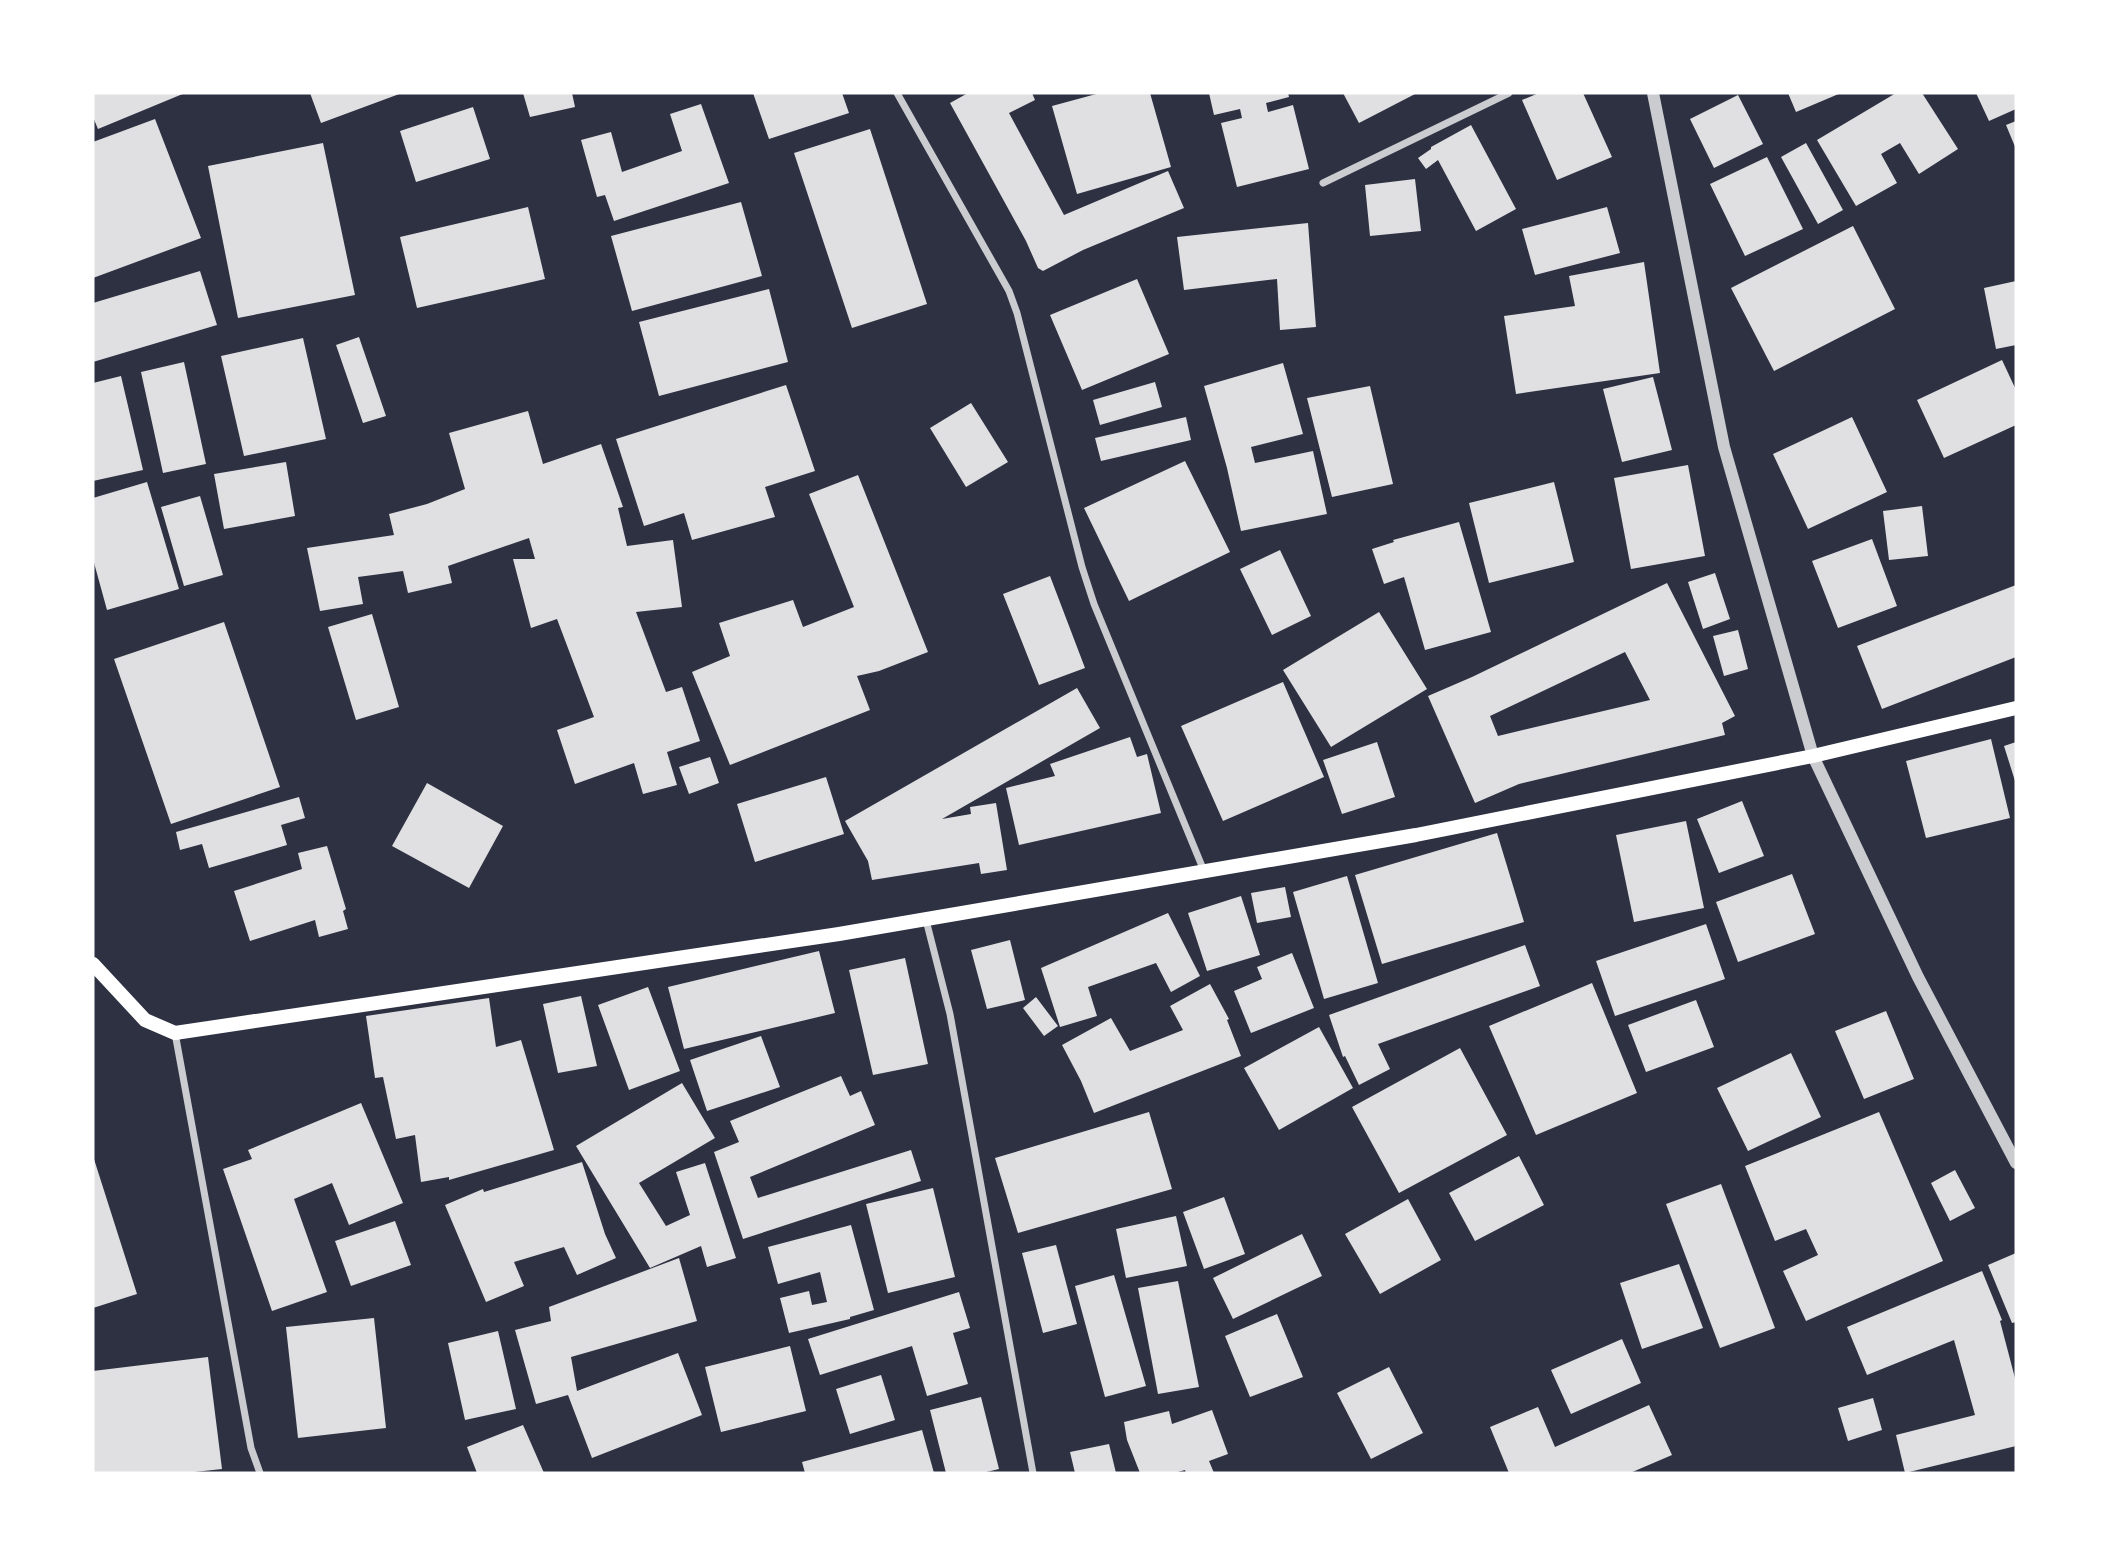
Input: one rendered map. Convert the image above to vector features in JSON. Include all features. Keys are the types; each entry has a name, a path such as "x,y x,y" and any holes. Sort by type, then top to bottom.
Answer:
{"main road":[{"path":"93,964 145,1020 175,1033 926,920 1416,835 1813,755 2016,708"}],"street":[{"path":"897,93 1009,290 1094,604 1204,872"},
{"path":"1323,183 1508,93"},
{"path":"1653,93 1724,447 1813,755 1918,977 2016,1163"},
{"path":"926,920 950,1014 1033,1473"},
{"path":"175,1033 251,1448 260,1473"}],"building":[{"path":"93,93 185,93 98,129 93,117"},
{"path":"310,93 402,93 321,123"},
{"path":"523,93 572,93 575,107 530,117"},
{"path":"753,93 842,93 849,113 769,139"},
{"path":"968,93 1032,93 1035,100 1009,113 1064,215 1168,171 1184,208 1083,250 1043,271 1038,268 1026,241 950,103"},
{"path":"1100,93 1150,93 1171,167 1077,194 1052,106"},
{"path":"1209,93 1288,93 1289,97 1266,103 1268,112 1293,105 1309,169 1237,187 1221,123 1242,118 1240,109 1214,115"},
{"path":"1343,93 1417,93 1359,123"},
{"path":"1539,93 1583,93 1612,157 1557,180 1522,100"},
{"path":"1788,93 1841,93 1796,112"},
{"path":"1896,93 1922,93 1958,149 1919,174 1900,143 1881,154 1897,183 1856,206 1817,140"},
{"path":"1976,93 2016,93 2016,109 1989,121"},
{"path":"1738,95 1763,144 1714,168 1690,119"},
{"path":"701,104 729,183 614,221 605,195 597,197 581,140 611,132 622,172 682,151 670,114"},
{"path":"473,107 490,159 416,182 400,131"},
{"path":"155,119 201,238 93,278 93,142"},
{"path":"2016,121 2016,149 2006,125"},
{"path":"1471,125 1516,209 1476,231 1438,160 1426,169 1418,158 1431,147"},
{"path":"870,129 927,304 852,328 794,153"},
{"path":"323,143 355,295 238,318 208,166"},
{"path":"1806,143 1843,210 1818,224 1781,157"},
{"path":"1767,157 1803,229 1745,256 1710,184"},
{"path":"1415,179 1421,231 1370,236 1365,185"},
{"path":"741,202 762,276 632,311 611,236"},
{"path":"528,207 545,279 417,308 400,237"},
{"path":"1607,207 1620,253 1535,275 1522,229"},
{"path":"1308,223 1316,327 1280,330 1277,279 1184,290 1177,237"},
{"path":"1853,226 1895,309 1774,371 1731,288"},
{"path":"1644,262 1660,373 1516,394 1504,316 1575,306 1569,276"},
{"path":"200,271 217,325 93,362 93,303"},
{"path":"1137,279 1169,354 1082,390 1050,315"},
{"path":"2016,281 2016,345 1996,349 1984,288"},
{"path":"769,289 788,362 659,396 639,322"},
{"path":"359,337 386,416 363,423 336,345"},
{"path":"303,338 326,439 244,456 221,356"},
{"path":"2002,360 2016,390 2016,425 1944,458 1917,400"},
{"path":"184,362 206,464 163,473 141,372"},
{"path":"1283,363 1303,434 1251,447 1255,463 1313,451 1327,514 1241,531 1204,386"},
{"path":"121,376 143,470 93,481 93,383"},
{"path":"1653,377 1672,450 1622,462 1603,389"},
{"path":"1155,382 1162,407 1100,425 1093,400"},
{"path":"786,385 815,471 765,487 775,517 692,540 684,513 644,526 616,439"},
{"path":"1370,386 1393,484 1332,497 1307,398"},
{"path":"971,403 1008,462 966,487 930,428"},
{"path":"528,411 543,464 601,444 623,507 618,508 627,546 673,540 682,607 636,612 666,692 682,687 700,741 667,752 677,785 643,794 634,763 575,784 557,730 594,717 557,619 531,628 513,559 535,559 529,538 448,566 452,583 408,593 403,571 358,577 363,604 320,611 307,548 394,535 389,514 427,504 465,489 449,433"},
{"path":"1186,417 1191,440 1101,461 1095,438"},
{"path":"1852,417 1887,492 1808,529 1773,454"},
{"path":"1185,461 1230,552 1129,601 1084,508"},
{"path":"286,462 295,516 224,529 214,474"},
{"path":"1688,465 1705,556 1631,569 1614,478"},
{"path":"858,475 928,652 879,671 857,676 870,710 730,765 692,672 730,656 719,623 793,600 803,627 854,607 809,494"},
{"path":"147,482 179,589 107,610 93,559 93,498"},
{"path":"1554,482 1574,562 1489,583 1469,503"},
{"path":"200,496 223,575 184,586 161,507"},
{"path":"1922,506 1928,556 1889,560 1883,511"},
{"path":"1459,522 1491,632 1425,650 1404,577 1384,584 1372,549 1394,542 1393,540"},
{"path":"1872,539 1897,606 1838,628 1812,561"},
{"path":"1280,550 1311,616 1272,635 1240,569"},
{"path":"1715,573 1730,619 1703,629 1688,582"},
{"path":"1050,576 1085,668 1039,685 1003,594"},
{"path":"1667,583 1735,716 1722,723 1725,735 1519,784 1475,803 1428,696","holes":["1625,652 1650,700 1498,736 1490,716"]},
{"path":"2016,585 2016,657 1882,709 1857,646"},
{"path":"1379,612 1427,689 1331,747 1283,670"},
{"path":"372,614 399,707 356,720 328,627"},
{"path":"224,622 280,787 171,824 114,659"},
{"path":"1738,630 1748,669 1724,676 1713,636"},
{"path":"1283,682 1324,777 1223,821 1181,726"},
{"path":"1077,688 1100,728 942,819 971,814 970,807 996,803 1007,870 981,874 979,863 872,880 868,861 845,821"},
{"path":"1130,737 1137,757 1147,754 1161,813 1019,845 1006,788 1055,776 1050,764"},
{"path":"1991,739 2010,818 1926,838 1906,761"},
{"path":"1377,742 1395,797 1342,814 1323,760"},
{"path":"2016,742 2016,784 2004,746"},
{"path":"710,757 719,783 689,794 679,767"},
{"path":"826,777 844,834 755,862 737,804"},
{"path":"427,783 503,826 469,888 392,846"},
{"path":"299,797 305,818 281,825 287,845 209,868 202,844 180,850 176,832"},
{"path":"1742,801 1764,856 1719,873 1697,819"},
{"path":"1686,821 1704,908 1634,922 1616,835"},
{"path":"1497,833 1524,922 1382,964 1355,875"},
{"path":"327,846 346,909 343,911 348,929 319,937 315,920 250,941 234,891 302,869 298,853"},
{"path":"1792,874 1815,934 1738,962 1716,902"},
{"path":"1347,876 1378,983 1324,999 1293,892"},
{"path":"1285,887 1291,917 1257,923 1251,893"},
{"path":"1241,896 1260,955 1207,971 1188,913"},
{"path":"1168,913 1200,976 1171,992 1156,963 1088,987 1097,1016 1060,1027 1041,968"},
{"path":"1706,924 1725,979 1615,1016 1596,961"},
{"path":"1010,940 1025,1000 987,1009 971,950"},
{"path":"1525,945 1540,986 1378,1044 1390,1069 1359,1085 1345,1056 1343,1057 1329,1015"},
{"path":"819,951 835,1013 684,1049 668,987"},
{"path":"1292,953 1314,1008 1251,1033 1234,991 1262,979 1257,967"},
{"path":"905,958 928,1064 873,1075 849,970"},
{"path":"1592,983 1637,1093 1536,1135 1489,1026"},
{"path":"1210,984 1229,1019 1227,1020 1241,1056 1094,1113 1062,1045 1111,1018 1130,1051 1183,1030 1170,1006"},
{"path":"648,987 680,1071 629,1090 598,1005"},
{"path":"581,996 597,1066 558,1073 543,1004"},
{"path":"1036,997 1058,1026 1044,1036 1023,1008"},
{"path":"489,998 496,1047 521,1040 554,1150 449,1180 449,1177 421,1182 415,1135 396,1139 383,1077 375,1078 366,1016"},
{"path":"1696,1000 1714,1047 1646,1072 1628,1025"},
{"path":"1886,1011 1914,1079 1864,1099 1835,1031"},
{"path":"1319,1027 1353,1088 1279,1130 1244,1068"},
{"path":"761,1036 780,1087 707,1111 690,1060"},
{"path":"1460,1048 1507,1135 1399,1193 1352,1107"},
{"path":"1791,1053 1821,1117 1748,1151 1717,1088"},
{"path":"841,1076 850,1096 861,1091 875,1125 750,1177 758,1198 911,1150 921,1181 743,1239 714,1152 739,1142 730,1121"},
{"path":"682,1083 715,1138 639,1183 666,1226 690,1215 676,1172 705,1163 736,1258 707,1267 701,1246 650,1268 576,1146"},
{"path":"361,1103 403,1203 349,1225 332,1183 294,1199 327,1292 272,1311 223,1169 252,1159 248,1150"},
{"path":"1149,1112 1172,1189 1018,1233 995,1158"},
{"path":"1879,1112 1943,1261 1806,1321 1783,1271 1818,1255 1806,1229 1775,1241 1745,1166"},
{"path":"93,1156 137,1294 93,1308"},
{"path":"1519,1156 1544,1205 1475,1241 1449,1193"},
{"path":"582,1162 605,1234 616,1258 577,1275 564,1247 514,1262 524,1286 486,1302 445,1205 483,1189 484,1192"},
{"path":"1955,1170 1975,1208 1950,1221 1931,1183"},
{"path":"1721,1184 1775,1328 1720,1348 1666,1204"},
{"path":"933,1188 955,1277 888,1293 866,1204"},
{"path":"1224,1197 1245,1254 1204,1269 1183,1212"},
{"path":"1408,1199 1441,1260 1380,1294 1345,1234"},
{"path":"1176,1216 1187,1266 1126,1278 1116,1229"},
{"path":"395,1221 411,1265 351,1286 335,1241"},
{"path":"851,1225 874,1310 850,1319 789,1333 780,1298 809,1291 812,1305 827,1302 820,1272 778,1284 768,1247"},
{"path":"1302,1234 1322,1276 1233,1319 1213,1278"},
{"path":"1056,1245 1077,1324 1043,1333 1022,1253"},
{"path":"2016,1253 2016,1322 2012,1323 1988,1265"},
{"path":"679,1258 697,1321 571,1357 577,1391 678,1353 702,1415 592,1458 568,1395 536,1404 515,1330 551,1321 549,1307"},
{"path":"1679,1264 1703,1328 1642,1349 1620,1283"},
{"path":"1982,1271 2002,1320 2000,1321 2016,1382 2016,1446 1905,1473 1896,1435 1975,1415 1954,1340 1867,1375 1847,1327"},
{"path":"1114,1275 1146,1386 1105,1397 1075,1286"},
{"path":"1178,1281 1199,1387 1158,1394 1138,1288"},
{"path":"959,1292 970,1328 953,1333 968,1384 927,1396 912,1346 820,1375 808,1339"},
{"path":"1277,1314 1303,1377 1250,1397 1225,1336"},
{"path":"374,1318 386,1428 298,1438 286,1327"},
{"path":"498,1331 516,1409 465,1420 448,1343"},
{"path":"1622,1339 1641,1383 1571,1414 1551,1370"},
{"path":"790,1346 806,1411 721,1432 705,1367"},
{"path":"208,1357 222,1469 185,1473 93,1473 93,1371"},
{"path":"1389,1367 1423,1433 1371,1459 1337,1393"},
{"path":"881,1375 895,1420 850,1434 836,1389"},
{"path":"981,1397 999,1469 982,1473 946,1473 930,1410"},
{"path":"1873,1398 1882,1430 1848,1441 1838,1408"},
{"path":"1649,1405 1672,1455 1630,1473 1509,1473 1490,1427 1538,1407 1555,1447"},
{"path":"1212,1410 1228,1454 1209,1461 1214,1473 1186,1473 1185,1470 1174,1473 1140,1473 1127,1440 1124,1422 1169,1411 1172,1424"},
{"path":"523,1425 544,1473 477,1473 467,1447"},
{"path":"922,1430 934,1473 805,1473 802,1462"},
{"path":"1109,1444 1116,1473 1075,1473 1070,1452"}]}
